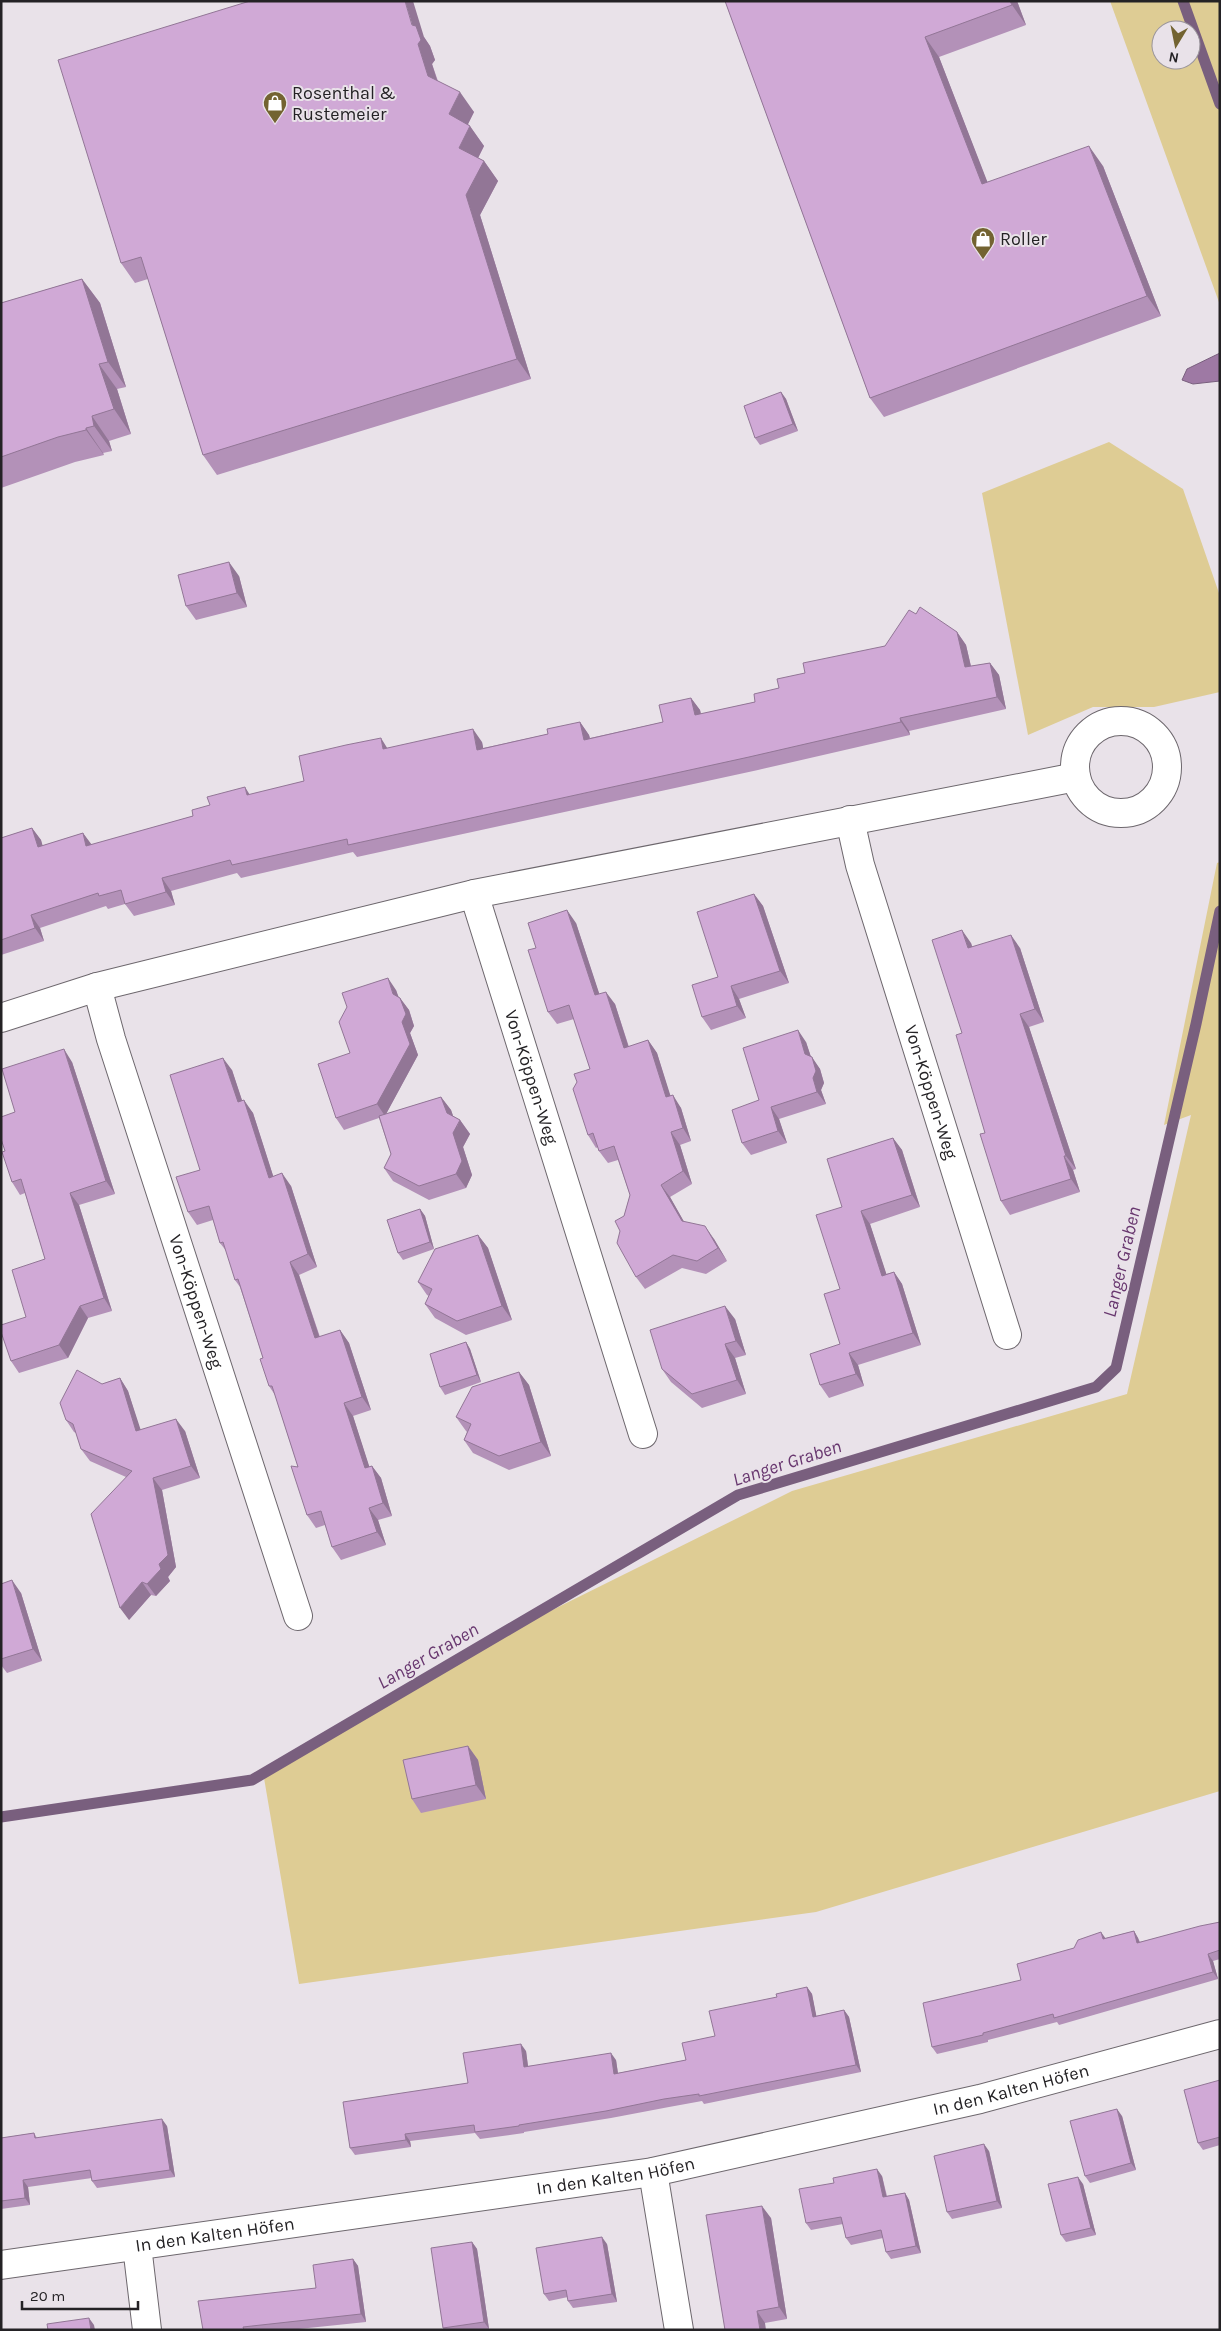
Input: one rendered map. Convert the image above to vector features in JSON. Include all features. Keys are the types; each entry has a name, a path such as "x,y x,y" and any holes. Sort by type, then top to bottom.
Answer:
{"street":[{"path":"1,1018 97,987 474,894 1076,777"},
{"name":"Von-Köppen-Weg","path":"850,820 860,865 1007,1335"},
{"name":"Von-Köppen-Weg","path":"474,894 643,1434"},
{"name":"Von-Köppen-Weg","path":"97,987 110,1039 298,1616"},
{"name":"In den Kalten Höfen","path":"1,2265 652,2172 980,2099 1220,2034"},
{"path":"652,2172 680,2330"},
{"path":"137,2246 147,2330"}],"shaded area":[{"path":"1110,1 1220,1 1220,305"},
{"path":"1220,353 1220,381 1193,384 1182,380 1187,369"},
{"path":"1109,442 1183,489 1220,596 1220,692 1154,707 1093,707 1028,735 982,493"},
{"path":"1220,862 1220,1791 816,1912 299,1984 263,1772 480,1646 792,1491 1127,1394 1191,1115 1164,1125 1217,863"}],"building":[{"path":"250,1 405,1 412,25 416,26 421,40 418,44 428,76 460,92 449,114 470,126 459,148 484,161 466,195 517,359 203,455 141,257 121,263 58,60"},
{"name":"Roller","path":"725,1 1010,1 1012,5 925,37 982,184 1089,146 1147,296 870,398"},
{"path":"82,279 108,362 99,364 114,409 92,416 94,426 86,428 86,430 58,437 1,457 1,303"},
{"path":"781,392 793,424 755,438 744,406"},
{"path":"229,562 237,593 186,606 178,575"},
{"path":"920,607 957,632 965,667 990,663 997,697 900,718 901,722 749,757 348,845 347,839 232,865 230,860 162,878 166,892 125,904 121,890 99,896 98,893 31,915 35,928 1,940 1,838 32,828 38,847 83,833 86,846 193,816 192,810 210,805 207,797 245,787 247,795 304,781 299,756 381,738 383,749 473,729 477,750 548,734 547,729 580,722 584,740 663,722 659,705 691,698 695,715 755,702 754,694 779,688 777,679 805,673 803,663 885,646 909,610 916,614"},
{"path":"754,894 780,971 731,986 737,1006 702,1017 692,985 718,977 697,912"},
{"path":"567,910 595,995 606,992 624,1048 648,1040 666,1097 673,1095 683,1128 671,1132 683,1171 661,1185 682,1221 705,1226 718,1248 697,1261 673,1255 636,1277 617,1243 620,1231 615,1221 624,1216 630,1195 614,1146 599,1151 593,1133 588,1135 573,1089 577,1082 574,1074 590,1069 569,1005 548,1012 528,950 536,948 528,923"},
{"path":"962,930 968,948 1011,935 1035,1009 1020,1014 1066,1156 1064,1156 1071,1179 1001,1201 980,1134 985,1133 956,1035 962,1033 932,940"},
{"path":"388,978 393,994 400,998 406,1014 402,1022 410,1044 377,1104 336,1118 318,1064 350,1053 339,1022 347,1007 342,993"},
{"path":"798,1030 805,1054 812,1057 816,1071 813,1078 817,1092 771,1107 778,1131 742,1143 732,1110 759,1100 743,1048"},
{"path":"64,1049 106,1181 70,1193 104,1298 80,1306 59,1345 11,1361 1,1332 1,1325 26,1317 12,1270 45,1259 21,1179 12,1182 2,1152 5,1151 1,1139 1,1117 15,1112 2,1069"},
{"path":"223,1058 238,1102 244,1100 269,1178 282,1173 308,1254 290,1262 315,1338 340,1330 362,1397 344,1403 365,1468 372,1466 383,1503 369,1508 377,1532 332,1547 321,1511 307,1515 291,1466 298,1467 272,1386 269,1386 260,1359 263,1358 238,1279 235,1280 223,1242 220,1243 209,1206 188,1212 176,1177 200,1170 170,1075"},
{"path":"441,1097 447,1113 460,1120 453,1133 462,1161 456,1174 419,1186 384,1168 391,1154 379,1116"},
{"path":"893,1138 912,1195 861,1211 882,1276 894,1272 913,1333 849,1353 856,1374 820,1385 810,1354 840,1344 824,1294 840,1289 816,1215 842,1207 827,1159"},
{"path":"420,1209 430,1242 398,1253 387,1220"},
{"path":"478,1235 502,1306 457,1321 425,1304 432,1289 418,1282 435,1249"},
{"path":"725,1306 736,1341 725,1344 737,1380 692,1394 662,1369 650,1330"},
{"path":"466,1342 477,1375 440,1387 430,1354"},
{"path":"77,1370 102,1384 120,1378 136,1431 176,1419 191,1466 153,1478 168,1555 159,1564 161,1569 147,1584 142,1582 120,1608 91,1514 132,1471 81,1449 73,1424 66,1420 60,1403"},
{"path":"519,1372 541,1442 499,1456 464,1440 471,1424 456,1417 472,1387"},
{"path":"12,1580 33,1649 1,1659 1,1584"},
{"path":"468,1746 476,1785 412,1799 403,1760"},
{"path":"1220,1922 1220,1950 1208,1954 1213,1972 1054,2018 1053,2014 983,2033 983,2035 932,2047 923,2003 1021,1980 1017,1964 1074,1948 1078,1940 1101,1932 1103,1939 1134,1931 1137,1943"},
{"path":"807,1987 813,2017 844,2010 856,2065 699,2096 699,2094 664,2099 519,2126 475,2132 474,2125 405,2134 406,2140 350,2148 343,2102 468,2083 463,2053 521,2044 524,2067 611,2053 614,2074 686,2060 682,2043 715,2036 709,2011 777,1997 776,1994"},
{"path":"1220,2080 1220,2137 1198,2143 1184,2090"},
{"path":"1117,2109 1131,2163 1085,2176 1070,2121"},
{"path":"162,2119 170,2170 92,2181 90,2170 23,2180 25,2198 1,2201 1,2138 34,2133 35,2138"},
{"path":"984,2144 997,2201 947,2212 934,2156"},
{"path":"877,2169 883,2197 905,2193 916,2246 886,2252 881,2230 846,2238 841,2217 806,2223 799,2189 834,2183 833,2178"},
{"path":"1078,2177 1091,2228 1061,2235 1048,2184"},
{"path":"762,2206 779,2307 757,2311 760,2330 725,2330 706,2215"},
{"path":"602,2237 612,2294 568,2301 566,2290 544,2294 536,2248"},
{"path":"472,2242 484,2322 443,2328 431,2248"},
{"path":"353,2259 361,2314 243,2327 244,2330 203,2330 198,2301 316,2288 313,2265"},
{"path":"89,2318 91,2330 48,2330 47,2324"}],"waterway":[{"name":"Langer Graben","path":"1183,1 1220,104"},
{"name":"Langer Graben","path":"1,1817 252,1780 738,1495 1096,1387 1116,1368 1196,1024 1220,911"}],"place":[{"name":"Rosenthal & Rustemeier","path":"275,124"},
{"name":"Roller","path":"983,260"}]}
